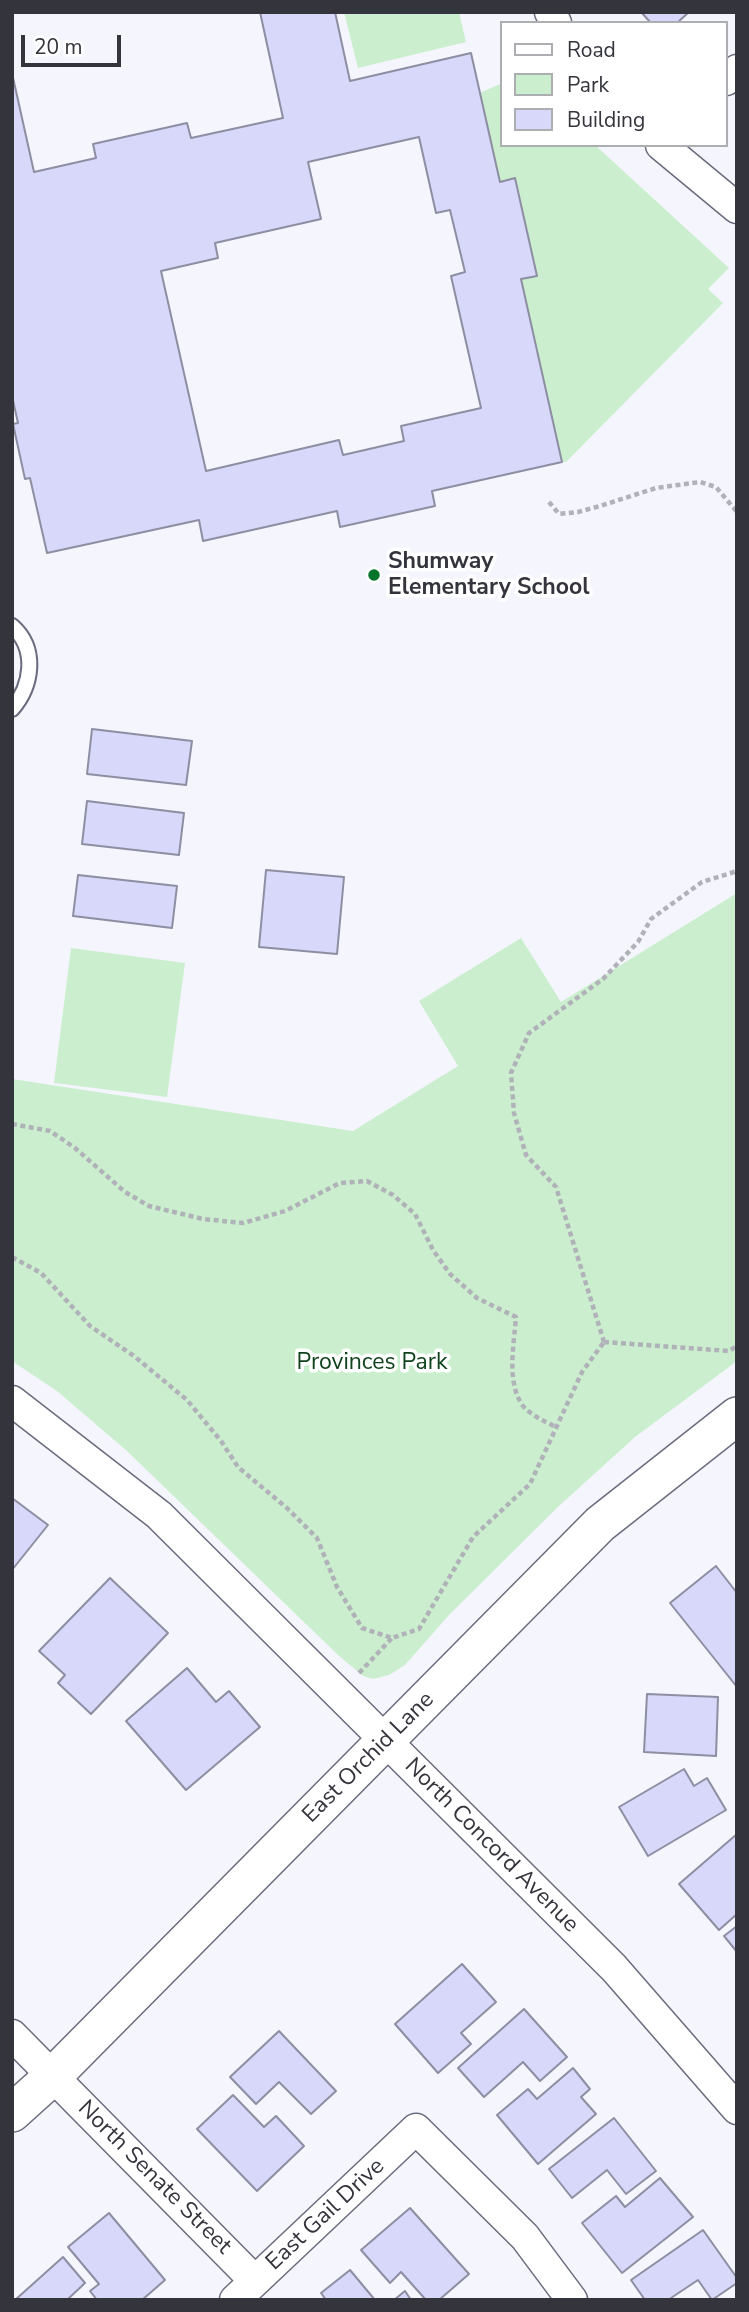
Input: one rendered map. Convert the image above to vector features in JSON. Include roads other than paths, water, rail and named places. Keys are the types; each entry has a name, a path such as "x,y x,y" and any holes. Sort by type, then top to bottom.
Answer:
{"street":[{"path":"663,147 737,208"},
{"name":"North Concord Avenue","path":"12,1401 159,1515 614,1968 737,2109"},
{"name":"East Orchid Lane","path":"12,2113 53,2076 600,1524 737,1416"},
{"name":"North Senate Street","path":"12,2035 53,2076 245,2290"},
{"name":"East Gail Drive","path":"245,2290 416,2129 526,2237 572,2300"}],"lane":[{"path":"12,626 29,654 30,676 23,696 12,709"}],"place":[{"name":"Shumway Elementary School","path":"374,575"}],"park label":[{"name":"Provinces Park","path":"372,1363"}]}
